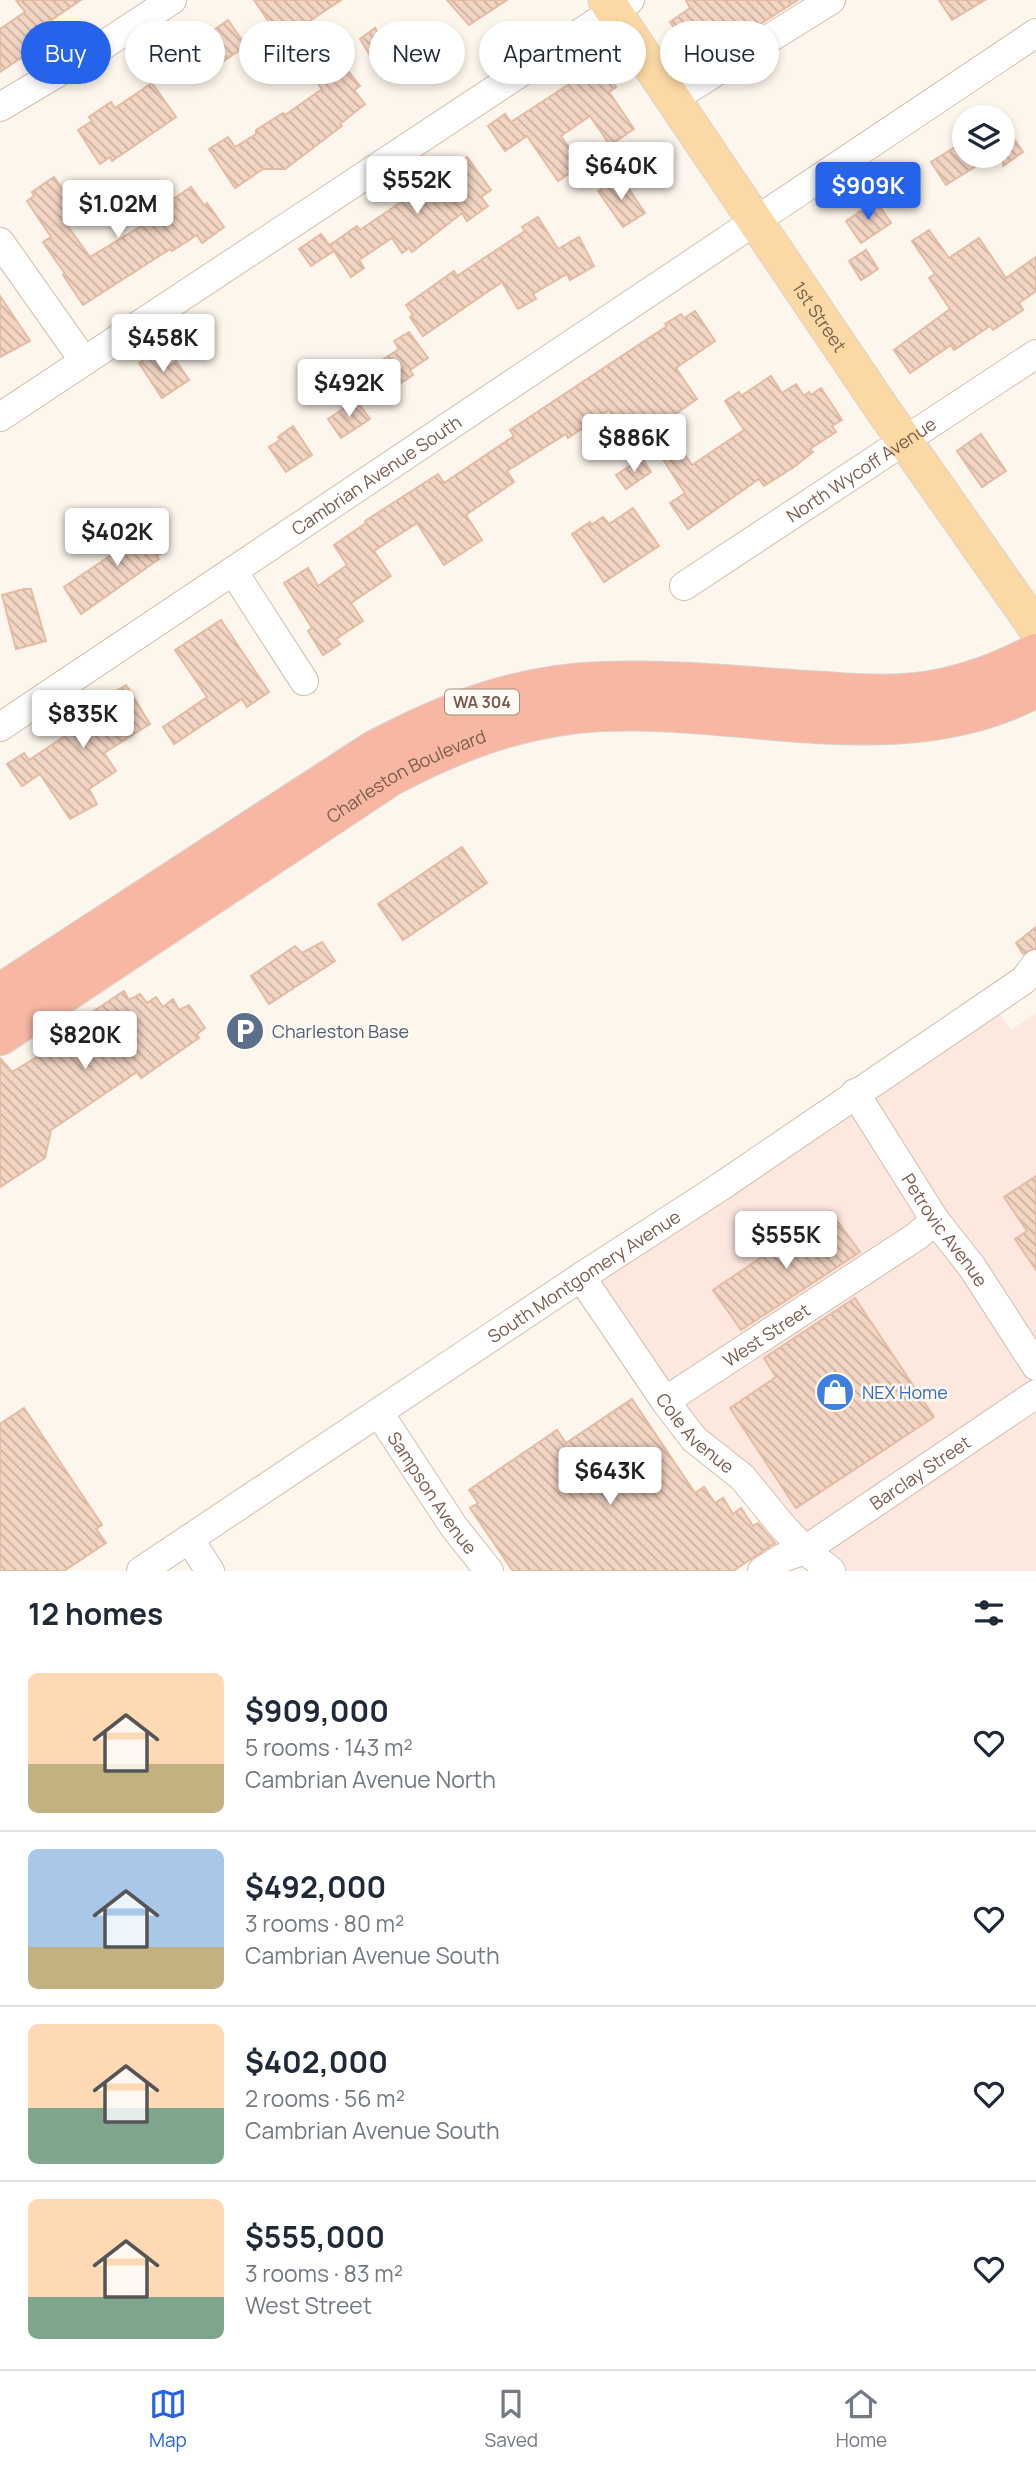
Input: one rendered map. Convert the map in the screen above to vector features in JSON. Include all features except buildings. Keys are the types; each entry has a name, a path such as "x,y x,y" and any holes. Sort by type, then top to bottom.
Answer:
{"highway":[{"name":"Charleston Boulevard","path":"0,993 374,750 418,727 470,705 562,684 601,681 654,680 904,694 970,681 1011,666 1036,653"},
{"name":"Charleston Boulevard","path":"0,1036 390,777 431,755 480,735 566,715 603,712 907,724 943,720 978,711 1036,688"}],"main road":[{"name":"1st Street","path":"617,4 755,223 1036,628"}],"street":[{"path":"0,107 96,50 172,0"},
{"path":"674,98 831,0"},
{"path":"0,417 617,4"},
{"name":"Cambrian Avenue South","path":"0,727 1036,33"},
{"path":"0,242 84,361"},
{"name":"North Wycoff Avenue","path":"684,586 1036,354"},
{"path":"233,571 304,681"},
{"name":"South Montgomery Avenue","path":"141,1571 720,1187 1032,974"},
{"name":"Petrovic Avenue","path":"855,1093 935,1220 972,1267 1036,1366"},
{"name":"West Street","path":"665,1401 917,1236 935,1220"},
{"name":"Cole Avenue","path":"581,1277 694,1439 742,1477 805,1550 831,1571"},
{"name":"Barclay Street","path":"762,1571 782,1558 805,1550 1036,1394"},
{"name":"Sampson Avenue","path":"379,1413 454,1527 489,1571"},
{"path":"189,1539 211,1571"}],"shaded area":[{"path":"992,1003 1011,1030 1036,1013 1036,1571 833,1571 694,1439 581,1277"}],"place":[{"name":"Charleston Base","path":"245,1031"},
{"name":"NEX Home","path":"835,1392"}]}
